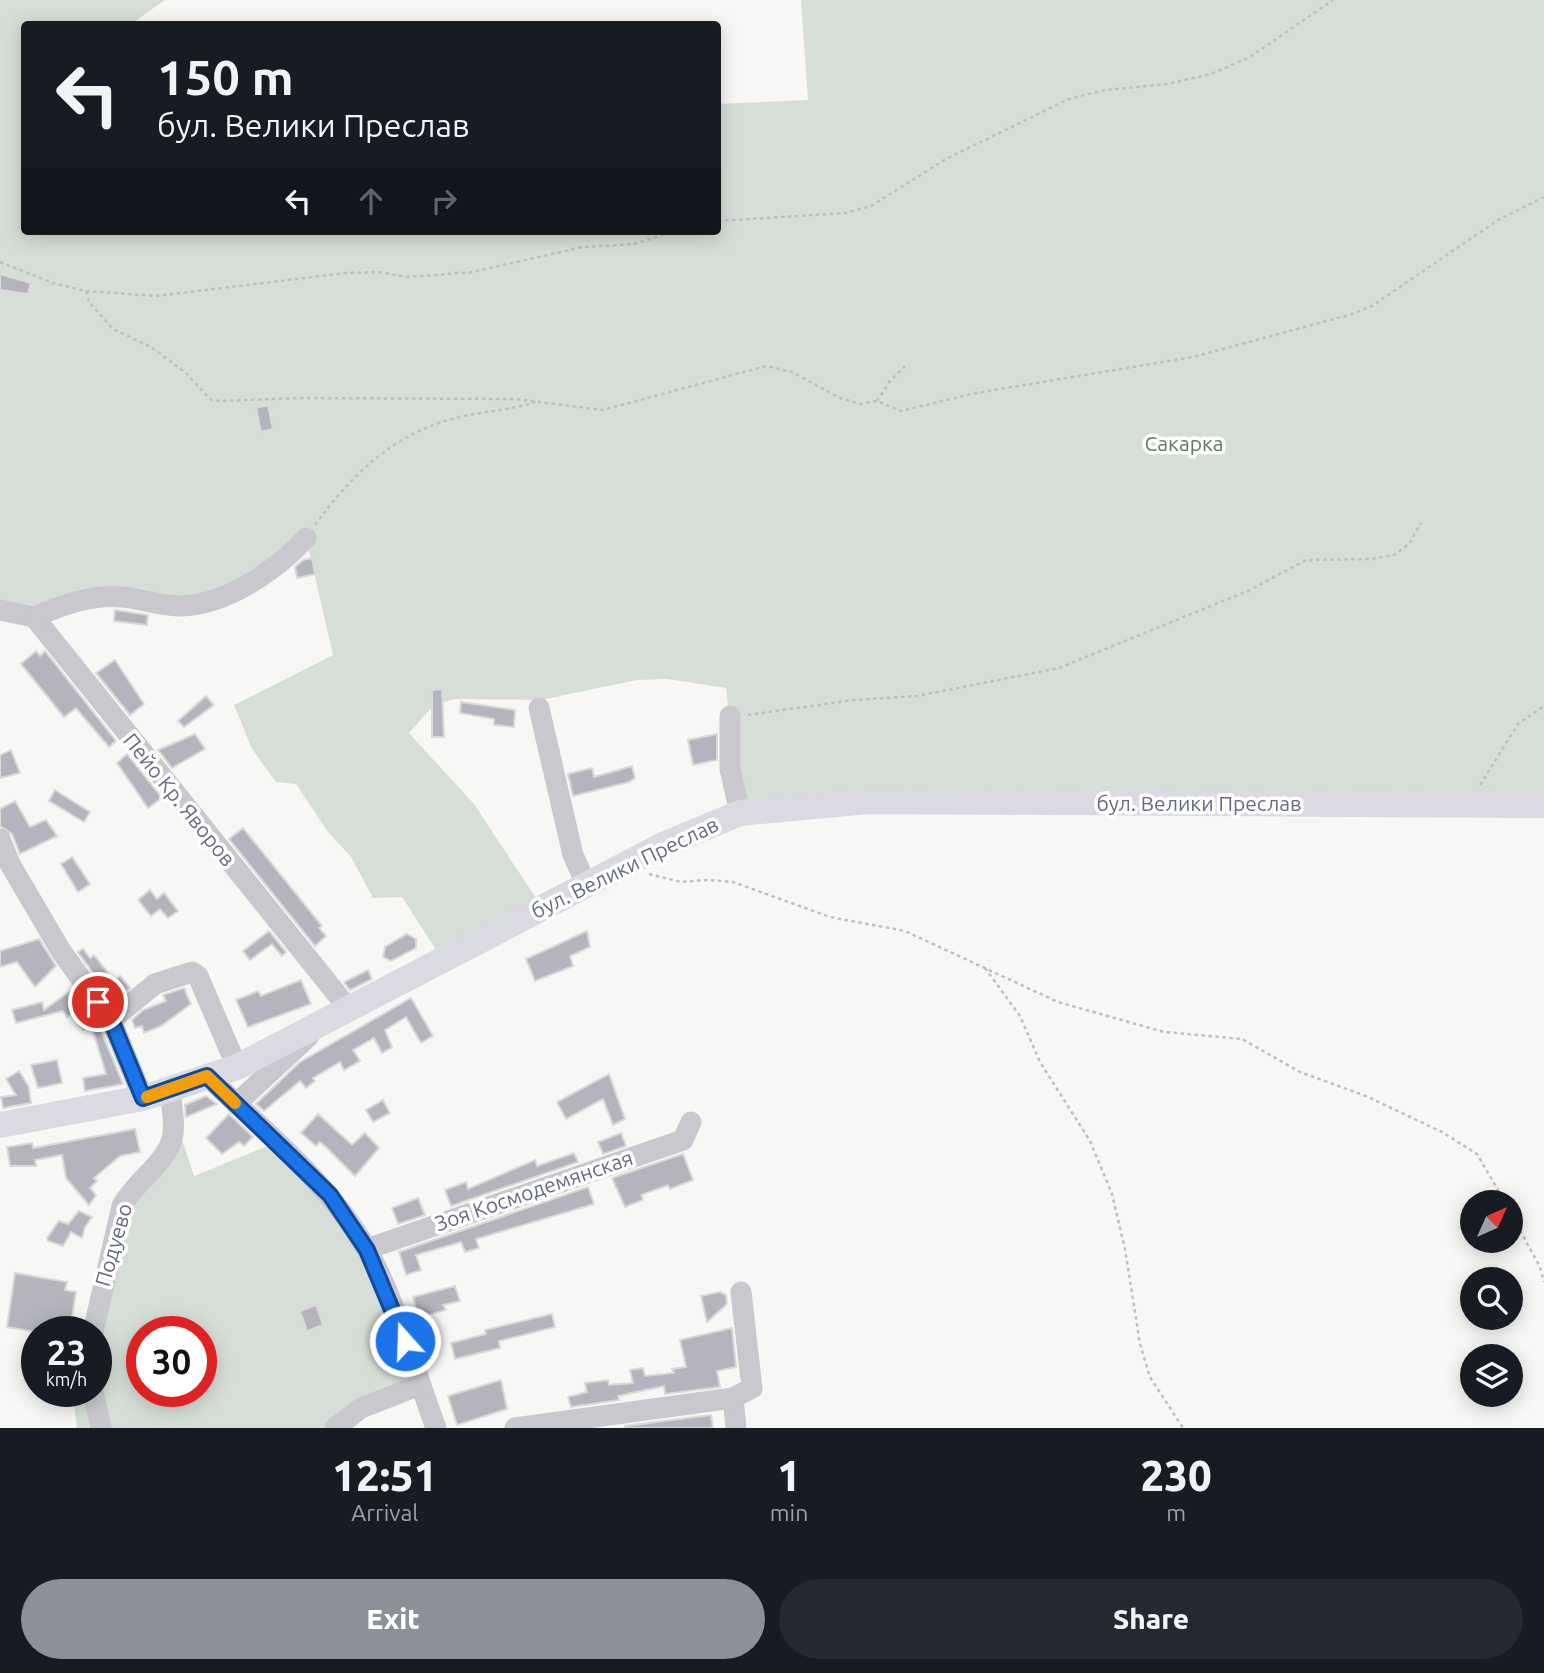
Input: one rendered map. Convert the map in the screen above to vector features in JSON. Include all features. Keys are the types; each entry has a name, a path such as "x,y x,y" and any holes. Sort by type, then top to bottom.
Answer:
{"main road":[{"name":"бул. Велики Преслав","path":"0,1125 143,1098 237,1067 663,845 740,813 869,802 1537,805"}],"street":[{"path":"0,610 34,617 72,602 95,598 123,597 182,606 212,601 245,585 295,551 306,538"},
{"name":"Пейо Кр. Яворов","path":"34,617 348,1009"},
{"path":"539,708 573,855 587,886"},
{"path":"730,716 730,769 740,813"},
{"path":"0,839 10,864 61,951 111,1020 143,1098"},
{"path":"111,1020 155,985 192,972 198,976 237,1067"},
{"path":"236,1104 321,1024"},
{"path":"207,1076 330,1195 367,1250 436,1428"},
{"name":"Подуево","path":"97,1316 122,1206 131,1190 167,1150 173,1136 170,1089"},
{"name":"Зоя Космодемянская","path":"367,1250 683,1140 691,1122"},
{"path":"515,1428 733,1398 752,1388 741,1292"},
{"path":"335,1428 361,1408 420,1385"},
{"path":"733,1398 736,1428"},
{"path":"96,1407 101,1428"}],"path":[{"path":"721,221 832,214 871,206 946,159 1069,99 1105,90 1167,84 1211,74 1250,57 1333,0"},
{"path":"86,291 89,302 113,329 150,347 185,372 211,400 353,398 539,401 603,410 766,366 792,372 839,398 860,404 877,401 901,411 976,393 1193,357 1349,315 1371,306 1498,220 1544,197"},
{"path":"0,262 31,275 86,291 156,296 346,273 379,272 407,277 472,272 583,247 634,244 662,235"},
{"path":"877,401 890,381 905,366"},
{"path":"306,538 352,477 401,440 466,416 539,401"},
{"path":"730,716 854,700 917,696 1059,668 1250,590 1306,560 1371,559 1394,555 1409,544 1421,523"},
{"path":"1479,806 1480,784 1485,774 1518,724 1544,706"},
{"path":"615,872 650,874 681,883 708,880 733,882 830,918 905,931 1058,1002 1164,1032 1242,1039 1300,1072 1366,1096 1442,1132 1477,1154 1498,1190"},
{"path":"983,965 1020,1017 1040,1062 1090,1141 1115,1205 1125,1249 1140,1345 1150,1377 1184,1428"},
{"path":"1523,1239 1544,1282"}],"green space":[{"name":"Сакарка","path":"0,0 165,0 135,21 21,21 21,235 721,235 721,104 808,100 801,0 1544,0 1544,805 740,813 726,688 667,679 637,680 541,700 454,699 433,706 409,733 474,804 540,904 438,953 402,897 373,898 351,857 328,832 296,784 276,782 252,749 234,705 333,655 306,538 212,601 72,602 0,610"},
{"path":"182,1139 194,1176 275,1143 367,1250 420,1385 335,1428 77,1428 74,1407 112,1407 112,1316 99,1316 122,1206"}],"building":[{"path":"0,274 31,283 28,294 0,290"},
{"path":"268,405 273,429 261,432 256,408"},
{"path":"312,558 315,574 297,578 295,567 303,560"},
{"path":"115,610 148,615 147,625 114,621"},
{"path":"36,651 40,656 45,651 116,741 109,747 76,708 64,717 21,664"},
{"path":"115,660 144,704 130,715 96,673"},
{"path":"442,689 444,737 432,737 432,690"},
{"path":"206,696 214,705 184,727 178,721"},
{"path":"461,702 515,710 514,727 494,725 494,719 460,713"},
{"path":"195,734 205,749 172,768 158,750"},
{"path":"717,734 717,760 693,765 688,740"},
{"path":"11,750 20,773 0,778 0,755"},
{"path":"127,754 162,798 148,808 117,763"},
{"path":"632,766 635,778 629,782 573,796 568,774 592,768 594,777"},
{"path":"55,790 90,812 84,822 49,801"},
{"path":"15,801 30,827 46,820 57,836 20,854 12,834 0,826 0,809"},
{"path":"243,828 322,926 319,928 326,936 315,946 229,839"},
{"path":"72,857 90,884 78,892 61,864"},
{"path":"150,890 157,899 164,893 178,911 168,918 160,909 151,916 138,900"},
{"path":"269,931 286,952 282,956 272,944 250,960 243,951"},
{"path":"587,931 590,947 570,956 573,966 535,981 526,959"},
{"path":"407,934 416,939 416,948 391,961 383,957 385,947"},
{"path":"39,939 56,966 35,987 17,962 0,967 0,951"},
{"path":"83,949 90,958 94,955 114,981 120,976 130,988 113,1001 78,952"},
{"path":"368,970 372,979 350,990 344,982"},
{"path":"301,980 311,1004 248,1027 236,1000 258,991 261,996"},
{"path":"184,988 191,1004 161,1026 144,1033 142,1026 135,1028 132,1020 143,1010 166,1001 163,995"},
{"path":"73,989 95,1021 83,1030 72,1014 67,1017 63,1011 16,1023 12,1010 42,1002 44,1010"},
{"path":"411,998 433,1036 421,1043 406,1017 385,1030 392,1047 382,1053 374,1038 353,1050 360,1061 344,1070 340,1062 313,1078 315,1081 306,1088 300,1081 264,1111 256,1104 300,1062"},
{"path":"100,1028 123,1084 85,1091 83,1078 106,1074 93,1031"},
{"path":"57,1060 62,1083 38,1088 31,1065"},
{"path":"19,1071 29,1087 31,1103 3,1108 1,1097 16,1095 6,1079"},
{"path":"609,1074 625,1119 613,1125 603,1099 566,1119 557,1102"},
{"path":"206,1096 217,1104 186,1117 185,1105"},
{"path":"383,1100 390,1113 373,1122 366,1110"},
{"path":"229,1114 253,1137 244,1146 239,1142 222,1154 206,1138"},
{"path":"318,1114 352,1145 365,1133 379,1148 355,1176 320,1142 316,1146 301,1133"},
{"path":"135,1129 140,1152 120,1156 94,1178 97,1181 90,1188 96,1195 89,1205 66,1178 62,1155 35,1160 36,1166 10,1166 7,1147 32,1143 33,1148"},
{"path":"621,1133 626,1146 603,1154 598,1142"},
{"path":"574,1153 578,1162 451,1206 445,1190 466,1182 468,1189 535,1160 537,1166"},
{"path":"683,1154 693,1180 670,1189 668,1185 641,1195 643,1200 625,1207 612,1178"},
{"path":"588,1187 594,1204 476,1239 479,1248 465,1252 461,1242 416,1255 421,1270 406,1275 399,1252"},
{"path":"418,1198 425,1215 398,1224 392,1208"},
{"path":"79,1211 92,1217 82,1238 71,1232 63,1246 48,1241 47,1238 59,1221 68,1224"},
{"path":"15,1273 67,1282 65,1290 76,1292 72,1316 21,1316 21,1329 7,1327"},
{"path":"455,1286 460,1301 443,1305 446,1310 418,1318 413,1297"},
{"path":"720,1292 726,1295 727,1304 707,1322 701,1296"},
{"path":"316,1305 323,1325 307,1331 300,1311"},
{"path":"552,1314 555,1327 499,1341 500,1348 455,1359 451,1343 486,1334 485,1330"},
{"path":"732,1328 736,1367 717,1371 720,1387 665,1394 664,1386 618,1396 619,1400 571,1407 568,1397 587,1392 585,1383 608,1380 609,1385 633,1383 630,1370 643,1368 645,1376 674,1373 672,1369 686,1367 680,1340"},
{"path":"501,1380 507,1409 457,1425 448,1396"},
{"path":"711,1415 713,1428 625,1428 625,1426"}],"slow traffic":[{"path":"147,1097 207,1076 235,1103"}],"route":[{"path":"98,1002 111,1020 143,1098 207,1076 330,1195 367,1250 405,1341"}]}
